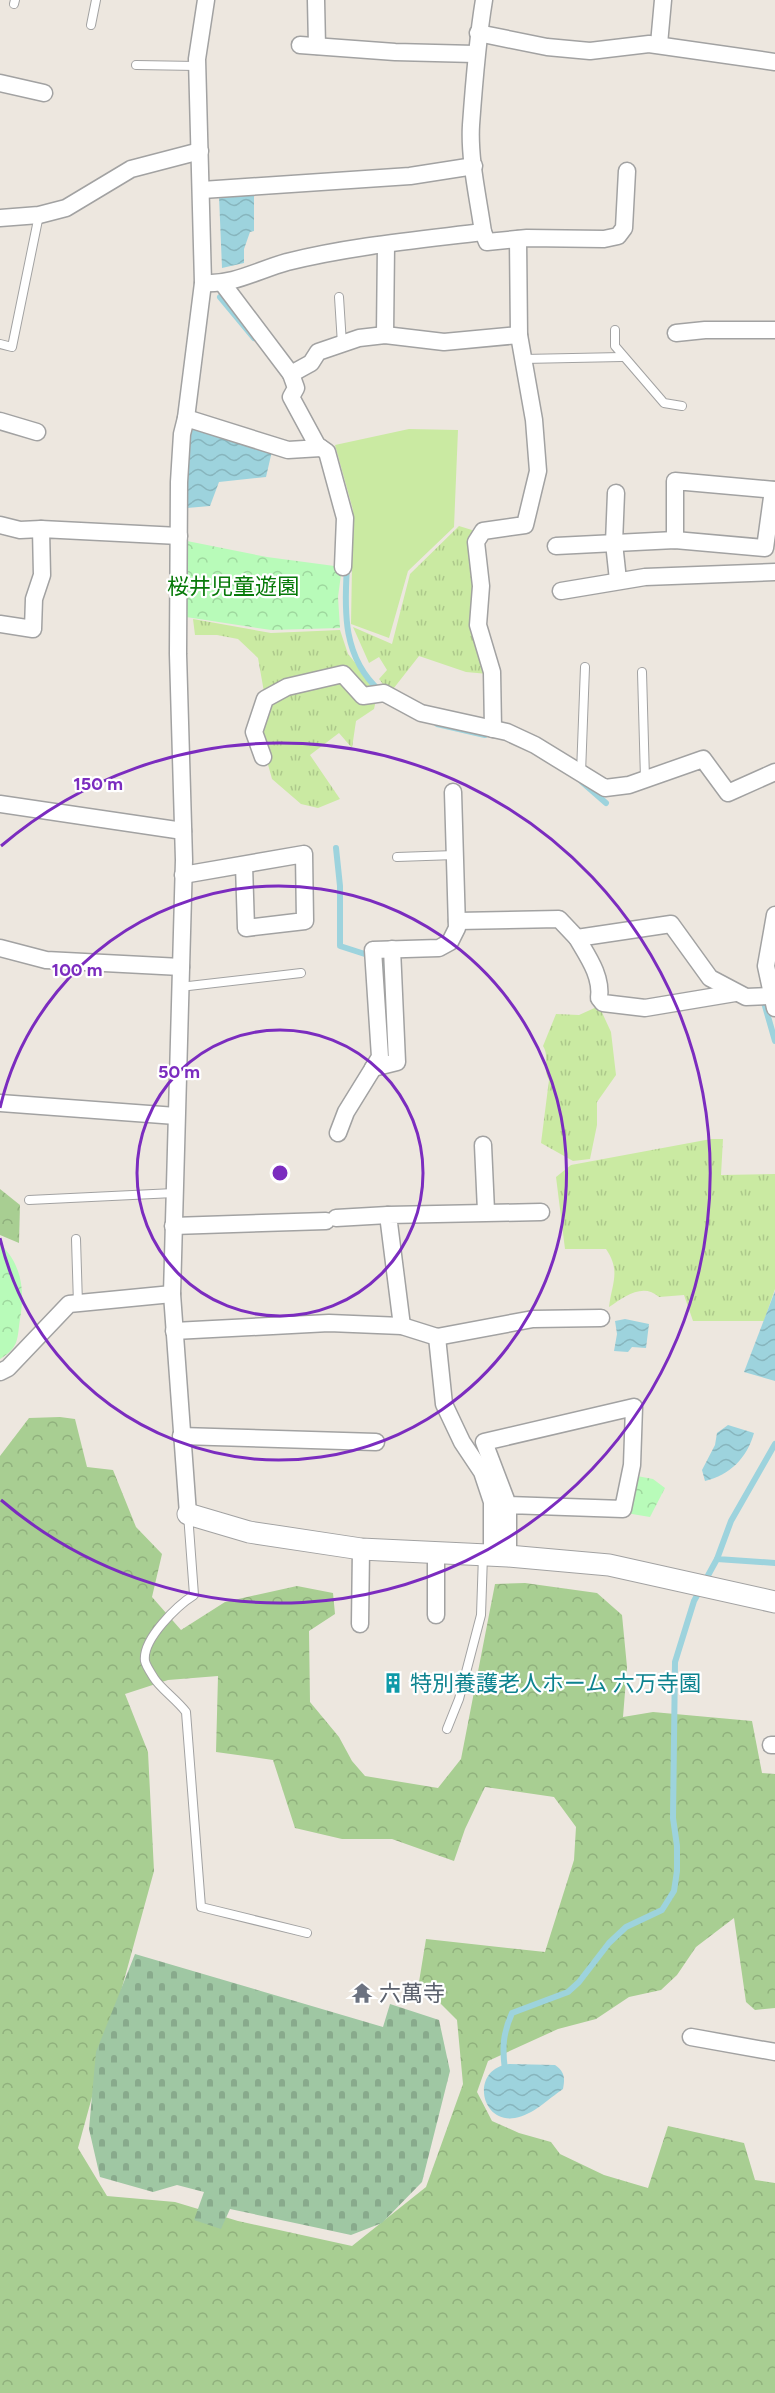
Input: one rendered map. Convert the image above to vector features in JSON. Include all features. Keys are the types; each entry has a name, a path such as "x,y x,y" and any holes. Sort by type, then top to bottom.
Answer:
{"street":[{"path":"206,0 197,66 203,283 181,446 178,536 183,875 172,1294 188,1514 249,1532 362,1549 494,1555 609,1565 775,1602"},
{"path":"316,0 317,46"},
{"path":"484,0 475,54 475,101 471,126 483,232 487,242 518,239 604,239 618,236 624,228 627,171"},
{"path":"659,45 663,0"},
{"path":"478,33 547,47 590,51 659,45 775,62"},
{"path":"300,45 395,52 475,54"},
{"path":"0,82 44,93"},
{"path":"0,218 39,215 66,208 131,169 200,151"},
{"path":"202,190 410,176 474,166"},
{"path":"203,283 223,284 286,263 386,245 483,232"},
{"path":"493,729 492,672 478,625 481,586 476,542 483,531 525,525 538,471 534,420 519,335 518,239"},
{"path":"385,335 386,245"},
{"path":"223,284 291,374 296,388 291,397 321,448 327,452 345,518 343,567"},
{"path":"676,333 705,330 775,330"},
{"path":"291,374 311,363 318,352 358,338 385,335 444,342 519,335"},
{"path":"186,418 288,450 321,448"},
{"path":"0,421 37,432"},
{"path":"556,546 675,540 765,548 774,490 675,481 675,540"},
{"path":"616,493 614,543 618,580"},
{"path":"0,525 20,530 178,536"},
{"path":"0,624 33,629 34,599 42,575 41,529"},
{"path":"561,591 618,580 775,572"},
{"path":"263,757 254,732 265,699 287,687 343,674 363,696 375,694 421,713 493,729 535,744 605,788 629,785 703,759 728,793 775,772"},
{"path":"338,1133 346,1112 380,1057 373,950 439,948 450,942 457,928 453,792"},
{"path":"0,804 183,831"},
{"path":"183,875 304,854 305,921 246,928 244,865"},
{"path":"457,921 559,918 578,938 594,967 600,988 599,998 603,1003 645,1008 742,995 771,988 774,917"},
{"path":"578,938 671,924 710,978 742,995"},
{"path":"0,948 46,960 181,967"},
{"path":"0,1103 176,1116"},
{"path":"483,1145 486,1211"},
{"path":"173,1226 388,1215 459,1215 486,1211 541,1212"},
{"path":"388,1215 402,1326"},
{"path":"0,1372 8,1368 69,1304 172,1294"},
{"path":"174,1331 329,1323 402,1326 437,1337 533,1319 601,1318"},
{"path":"437,1337 444,1404 462,1442 482,1472 492,1502 494,1555"},
{"path":"494,1555 508,1505 484,1442 634,1407 632,1465 623,1509 508,1505"},
{"path":"181,1436 376,1442"},
{"path":"360,1624 362,1549"},
{"path":"436,1552 436,1615"},
{"path":"691,2037 775,2052"}],"lane":[{"path":"91,25 96,0"},
{"path":"136,65 197,66"},
{"path":"0,344 12,347 39,215"},
{"path":"339,297 342,344"},
{"path":"615,330 615,346 622,357 664,403 682,406"},
{"path":"523,359 622,357"},
{"path":"581,773 585,668"},
{"path":"642,672 645,779"},
{"path":"397,857 455,855"},
{"path":"180,987 301,974"},
{"path":"29,1200 174,1193"},
{"path":"76,1239 78,1304"},
{"path":"188,1514 194,1595 184,1601 150,1640 145,1661 155,1681 174,1697 186,1712 201,1907 307,1933"},
{"path":"447,1729 459,1699 494,1555"}],"green space":[{"path":"409,429 458,430 454,527 408,571 389,638 351,624 353,510 335,445"},
{"path":"459,526 472,530 488,674 466,672 419,656 390,693 379,679 387,670 379,657 369,663 353,627 392,644 410,574"},
{"name":"桜井児童遊園","path":"187,541 267,557 342,567 338,597 340,628 271,630 186,617"},
{"path":"193,619 271,633 340,630 348,654 378,690 366,692 344,669 264,692 258,658 238,639 217,635 195,635"},
{"path":"342,679 376,700 374,709 356,721 352,748 339,733 310,755 340,799 318,808 301,804 272,779 259,732 270,700"},
{"path":"599,1006 611,1032 616,1075 597,1102 597,1125 590,1159 573,1161 541,1143 549,1080 543,1046 556,1014 579,1015"},
{"path":"711,1139 723,1139 721,1175 775,1174 775,1289 764,1321 693,1321 684,1295 659,1297 647,1291 634,1293 609,1307 614,1277 611,1257 606,1249 565,1249 556,1177 571,1165"},
{"path":"0,1189 20,1205 19,1243 0,1235"},
{"path":"0,1244 17,1269 22,1298 18,1337 11,1350 0,1359"},
{"path":"29,1418 75,1419 87,1467 113,1470 136,1527 162,1554 152,1597 181,1630 225,1602 297,1586 333,1593 335,1614 309,1631 310,1702 339,1737 352,1761 365,1776 438,1788 461,1759 495,1584 525,1583 597,1593 622,1615 627,1667 623,1717 653,1712 752,1721 762,1773 775,1774 775,2008 755,2010 746,2002 734,1918 696,1947 677,1975 661,1990 629,1997 596,2019 558,2029 488,2061 477,2092 492,2121 519,2133 551,2142 560,2154 604,2175 648,2188 668,2126 744,2143 755,2180 775,2183 775,2393 0,2393 0,1456","holes":["218,1676 216,1752 273,1760 295,1828 342,1839 392,1839 454,1861 465,1829 485,1787 554,1797 576,1827 574,1860 545,1952 426,1939 419,1982 457,2020 463,2084 426,2187 352,2246 238,2221 175,2202 107,2196 78,2148 154,1871 148,1752 125,1694 168,1680"]},
{"path":"637,1476 653,1479 665,1488 650,1517 626,1513"},
{"path":"135,1954 383,2027 390,2004 439,2020 450,2071 422,2182 382,2223 351,2235 230,2209 221,2229 194,2220 204,2192 177,2185 153,2192 100,2177 89,2129 96,2052"}],"water":[{"path":"219,196 254,196 254,231 250,232 244,249 244,263 222,268"},
{"path":"191,427 272,451 266,477 219,482 210,506 187,508 188,433"},
{"path":"775,1291 775,1381 744,1372"},
{"path":"625,1319 649,1324 646,1348 632,1347 628,1352 614,1351 617,1334 615,1321"},
{"path":"728,1425 754,1433 751,1442 742,1458 730,1470 705,1481 702,1470 715,1445 717,1433"},
{"path":"509,2064 555,2065 564,2076 563,2089 528,2114 515,2118 503,2118 487,2105 484,2095 485,2085 489,2075 497,2068"}],"waterway":[{"path":"220,297 254,338"},
{"path":"347,567 348,634 359,664 380,691"},
{"path":"437,724 485,735"},
{"path":"582,782 606,803"},
{"path":"336,848 340,886 340,946 371,956"},
{"path":"381,959 388,1038"},
{"path":"763,999 775,1041"},
{"path":"775,1444 731,1521 717,1559 775,1563"},
{"path":"505,2070 504,2041 512,2013 568,1992 579,1982 609,1943 626,1927 662,1910 674,1891 677,1871 677,1846 673,1818 675,1662 694,1601 717,1559"}],"place":[{"name":"特別養護老人ホーム 六万寺園","path":"393,1683"},
{"name":"六萬寺","path":"362,1993"}]}
